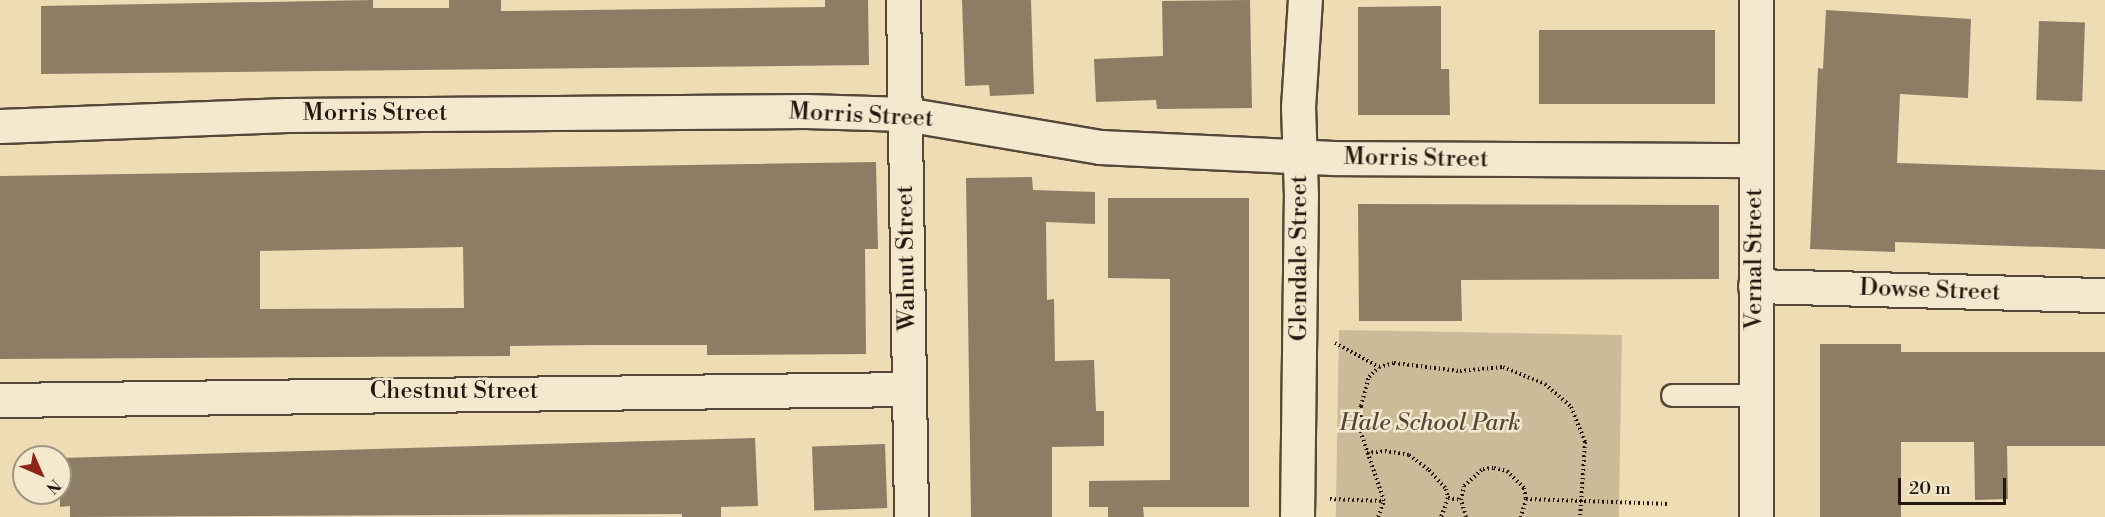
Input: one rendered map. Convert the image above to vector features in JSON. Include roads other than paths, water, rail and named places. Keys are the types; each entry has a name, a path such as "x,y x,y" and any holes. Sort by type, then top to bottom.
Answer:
{"street":[{"name":"Walnut Street","path":"903,0 911,517"},
{"name":"Glendale Street","path":"1297,507 1300,154 1305,0"},
{"name":"Vernal Street","path":"1756,0 1756,517"},
{"name":"Morris Street","path":"0,126 299,115 795,111 905,114 1100,147 1621,161 1755,160"},
{"name":"Dowse Street","path":"1755,286 2105,295"},
{"name":"Chestnut Street","path":"0,400 909,389"}],"lane":[{"path":"1672,395 1755,395"}],"park label":[{"name":"Hale School Park","path":"1430,424"}]}
